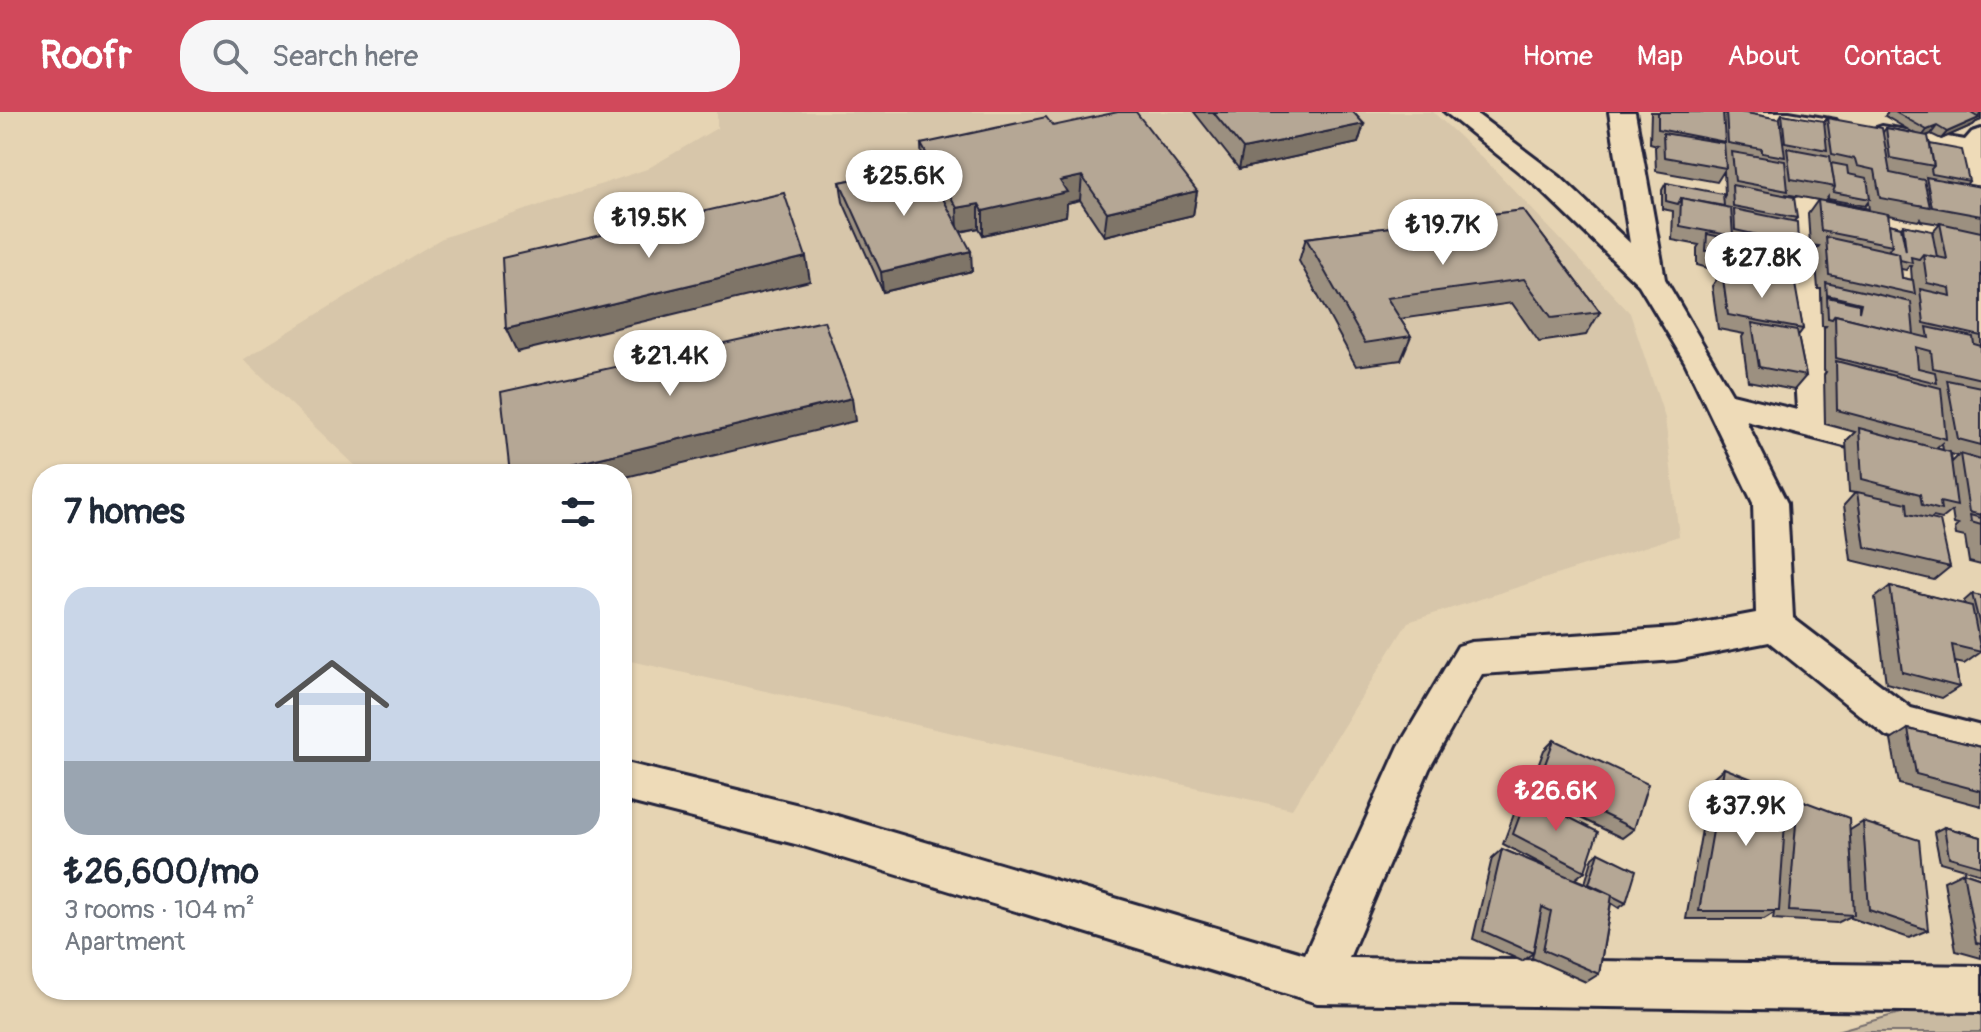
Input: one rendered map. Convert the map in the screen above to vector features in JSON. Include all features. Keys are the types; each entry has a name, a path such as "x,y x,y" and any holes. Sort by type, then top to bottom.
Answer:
{"street":[{"path":"1458,112 1550,183 1650,279 1700,362 1770,503 1775,625"},
{"path":"1622,112 1650,279"},
{"path":"1734,112 1978,147 1981,188"},
{"path":"1814,427 1799,206 1981,242"},
{"path":"1721,403 1981,468"},
{"path":"1317,980 1413,759 1471,658 1676,644 1775,625 1900,723 1981,744"},
{"path":"632,783 803,826 1317,980 1981,989"}],"shaded area":[{"path":"717,112 1433,112 1492,167 1630,313 1665,418 1679,536 1408,622 1292,809 632,661 632,464 354,464 244,359 442,238 647,169 717,128"},
{"path":"1981,990 1981,1032 1833,1032"}],"building":[{"path":"1118,112 1136,112 1197,191 1107,212 1082,176 1060,181 1067,192 983,211 979,204 957,208 921,144 1046,117 1053,126"},
{"path":"1213,112 1353,112 1364,124 1243,149"},
{"path":"1658,112 1723,112 1725,142 1658,129"},
{"path":"1726,112 1780,119 1785,157 1728,143"},
{"path":"1895,112 1969,112 1979,118 1947,132 1937,126 1927,130"},
{"path":"1782,114 1824,121 1827,150 1785,142"},
{"path":"1827,118 1882,128 1890,173 1924,180 1930,207 1880,198 1875,170 1857,166 1855,159 1832,154"},
{"path":"1886,128 1928,136 1934,166 1890,158"},
{"path":"1663,133 1724,143 1726,168 1664,157"},
{"path":"1930,144 1962,150 1969,181 1932,174 1934,166"},
{"path":"1787,148 1830,156 1835,187 1791,179"},
{"path":"1732,152 1785,161 1788,191 1735,181"},
{"path":"1831,163 1847,166 1848,174 1867,178 1870,199 1833,192"},
{"path":"925,165 971,251 881,272 840,182"},
{"path":"1926,177 1981,187 1981,216 1932,207"},
{"path":"1666,183 1723,194 1724,206 1681,198 1678,204 1666,201"},
{"path":"1732,185 1794,197 1797,218 1733,206"},
{"path":"784,193 806,257 506,329 502,258"},
{"path":"1681,198 1731,208 1733,236 1680,226"},
{"path":"1818,200 1888,214 1892,245 1821,231"},
{"path":"1734,209 1797,222 1798,244 1735,230"},
{"path":"1523,210 1600,312 1552,318 1524,279 1387,298 1411,336 1365,343 1306,238"},
{"path":"1940,223 1981,232 1981,336 1924,323 1920,289 1951,296 1950,288 1927,283 1923,254 1947,259"},
{"path":"1889,224 1901,227 1906,251 1903,225 1932,231 1937,257 1923,254 1919,259 1911,257 1912,263 1900,260 1899,253 1888,251 1892,245"},
{"path":"1707,234 1799,254 1800,275 1706,251"},
{"path":"1826,237 1899,253 1902,278 1913,280 1915,294 1829,275"},
{"path":"1722,272 1795,284 1803,329 1728,315"},
{"path":"1826,283 1911,302 1914,335 1835,315 1832,319 1828,318 1827,297 1859,304 1859,312 1861,303 1827,295"},
{"path":"1835,315 1929,338 1927,327 1973,337 1974,344 1981,346 1981,379 1933,368 1931,351 1916,347 1918,368 1935,372 1937,383 1836,358"},
{"path":"824,321 852,398 575,464 509,464 501,392"},
{"path":"1752,323 1797,331 1806,376 1759,367"},
{"path":"1836,361 1941,388 1946,439 1837,410"},
{"path":"1947,380 1981,387 1981,445 1958,439"},
{"path":"1859,428 1950,452 1957,506 1940,502 1941,510 1922,505 1920,494 1862,479"},
{"path":"1960,454 1981,460 1981,515 1969,512"},
{"path":"1857,492 1907,503 1908,514 1940,521 1950,567 1865,547"},
{"path":"1970,515 1981,518 1981,525 1971,522"},
{"path":"1890,586 1972,606 1981,652 1952,645 1959,687 1902,672"},
{"path":"1972,594 1981,596 1981,630"},
{"path":"1908,729 1981,747 1981,791 1916,774"},
{"path":"1554,740 1648,784 1634,829 1538,783"},
{"path":"1724,768 1787,793 1779,911 1699,911"},
{"path":"1527,796 1598,832 1585,871 1513,834"},
{"path":"1798,799 1849,818 1854,915 1789,911"},
{"path":"1863,822 1919,840 1928,930 1869,910"},
{"path":"1944,827 1981,837 1981,866 1949,857"},
{"path":"1502,849 1612,895 1599,974 1543,950 1551,911 1542,907 1533,953 1483,931"},
{"path":"1599,852 1636,870 1626,903 1589,884"},
{"path":"1963,872 1981,878 1981,944 1976,943"}]}
